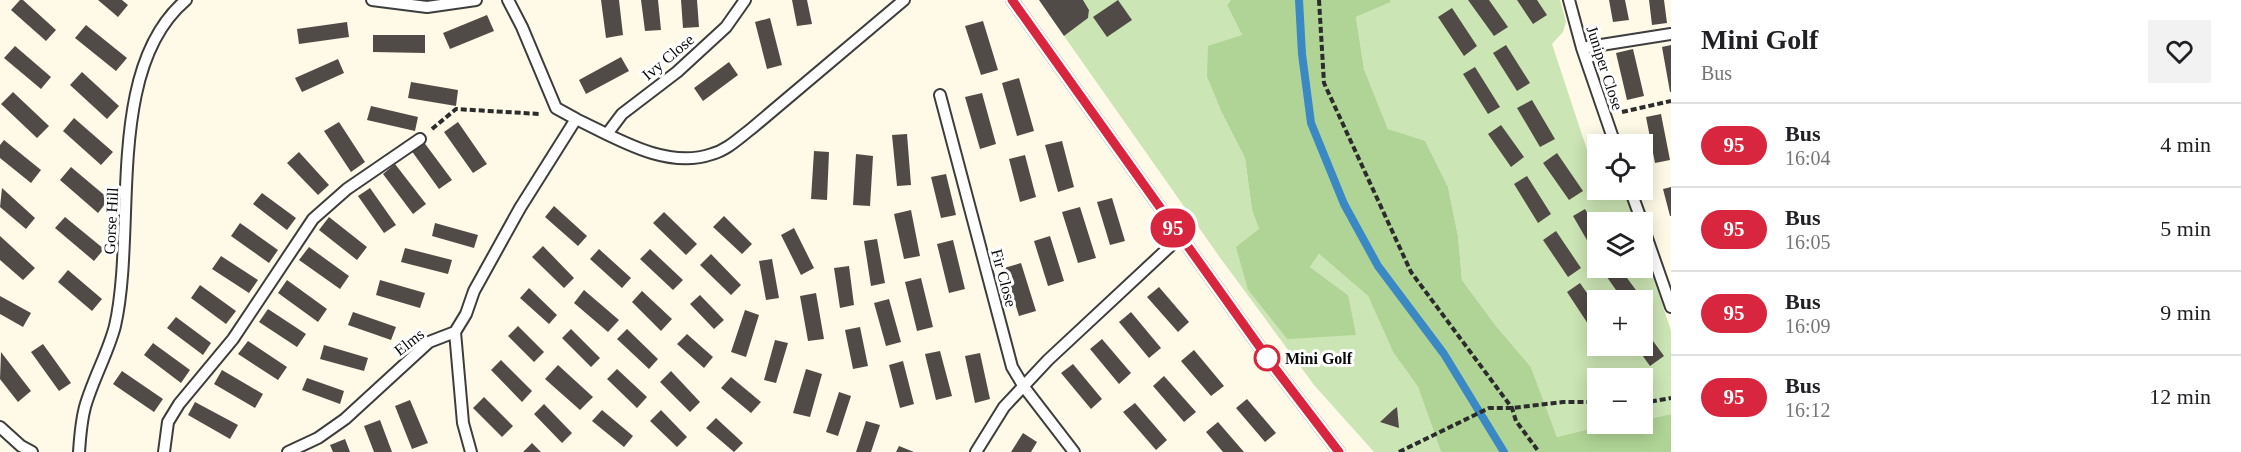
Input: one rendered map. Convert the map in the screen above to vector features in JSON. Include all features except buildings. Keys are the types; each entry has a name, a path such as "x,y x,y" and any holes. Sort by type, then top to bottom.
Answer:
{"lane":[{"name":"Gorse Hill","path":"79,452 85,407 114,327 122,284 129,144 136,95 146,57 158,33 174,11 186,0"},
{"path":"372,0 427,7 477,0"},
{"path":"508,0 522,27 556,108 652,154 694,157 712,154 732,144 904,0"},
{"name":"Ivy Close","path":"607,134 622,114 677,72 726,27 746,0"},
{"path":"1012,0 1274,367 1340,452"},
{"name":"Juniper Close","path":"1569,0 1582,48 1611,134"},
{"path":"1582,48 1671,34"},
{"name":"Fir Close","path":"940,95 1012,367 1024,387 1074,452"},
{"path":"471,452 463,423 455,332 466,314 474,291 520,208 576,119"},
{"path":"164,452 168,422 179,404 233,339 313,219 347,189 420,139"},
{"path":"976,452 1004,407 1048,360 1180,237"},
{"path":"1653,254 1670,301"},
{"name":"Elms","path":"288,452 318,438 345,419 429,342 455,332"},
{"path":"0,427 21,446 32,452"}],"path":[{"path":"1319,0 1324,83 1412,272 1512,408 1516,421 1539,452"},
{"path":"1605,116 1671,101"},
{"path":"420,139 456,109 538,114 556,108"},
{"path":"1653,401 1671,398"},
{"path":"1399,452 1489,408 1587,402"}],"green space":[{"path":"1083,0 1231,0 1227,5 1242,35 1207,77 1245,158 1252,210 1259,229 1248,290 1287,339 1348,295 1310,267 1319,254 1368,296 1393,352 1418,387 1441,452 1374,452 1314,385 1221,259 1064,36 1088,18 1089,10"},
{"path":"1231,0 1390,0 1391,2 1356,17 1364,69 1388,129 1425,141 1448,187 1458,236 1462,280 1496,326 1531,367 1557,437 1587,429 1587,434 1653,434 1653,418 1671,414 1671,452 1441,452 1418,387 1393,352 1368,296 1319,254 1310,267 1348,295 1356,335 1287,339 1248,290 1236,247 1259,229 1252,210 1245,158 1207,77 1208,46 1242,35 1227,5"},
{"path":"1390,0 1560,0 1566,22 1563,32 1552,44 1587,150 1587,200 1628,200 1632,212 1587,212 1587,278 1653,278 1653,276 1671,331 1671,414 1653,418 1653,368 1587,368 1587,429 1557,437 1531,367 1496,326 1462,280 1458,236 1448,187 1425,142 1388,129 1364,69 1356,17 1391,2"}],"waterway":[{"path":"1299,0 1302,54 1311,123 1344,204 1378,266 1444,354 1504,452"}],"bus line":[{"name":"95","path":"1012,0 1274,367 1339,452"}],"place":[{"name":"Mini Golf","path":"1267,358"}]}
